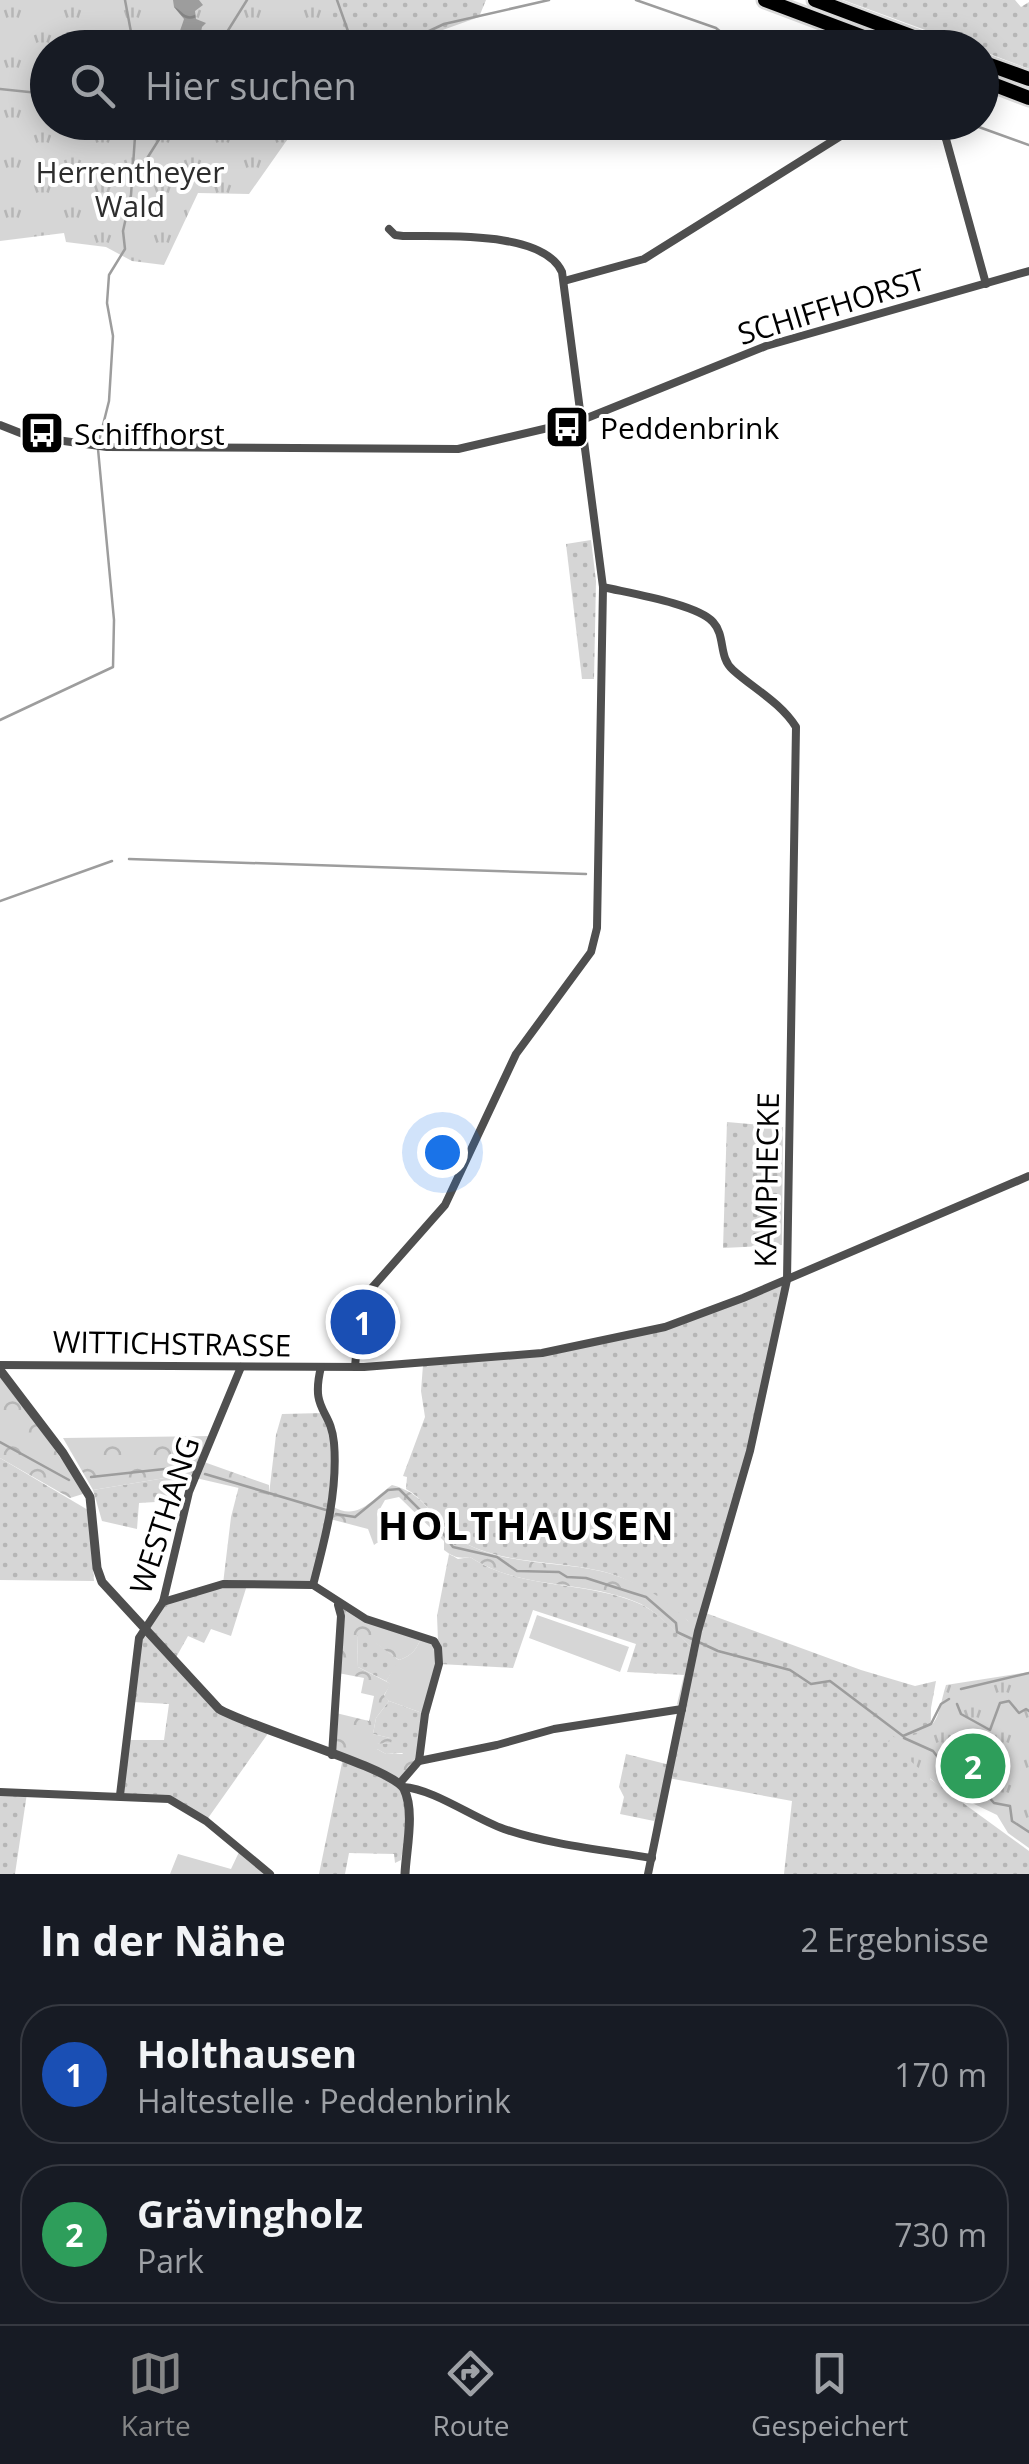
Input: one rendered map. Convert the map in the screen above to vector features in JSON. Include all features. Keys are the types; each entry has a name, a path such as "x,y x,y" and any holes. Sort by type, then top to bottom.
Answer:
{"highway":[{"path":"764,0 845,30"},
{"path":"814,0 895,30"},
{"path":"999,68 1029,79"},
{"path":"999,87 1029,98"}],"street":[{"path":"564,282 644,259 835,140"},
{"path":"946,140 986,284"},
{"path":"355,1367 360,1312 370,1290 444,1205 521,1045 594,945 603,587 560,266 509,241 403,236 389,229"},
{"name":"SCHIFFHORST","path":"0,425 28,436 98,447 446,450 582,420 766,346 1029,272"},
{"name":"KAMPHECKE","path":"603,587 707,616 720,632 722,655 728,666 780,708 796,727 787,1280 750,1451 698,1632 648,1874"},
{"name":"WITTICHSTRASSE","path":"0,1368 355,1367 438,1363 584,1346 698,1316 1029,1176"},
{"name":"WESTHANG","path":"120,1796 139,1638 163,1602 189,1492 241,1367"},
{"path":"313,1585 334,1484 334,1440 317,1395 321,1367"},
{"path":"0,1368 81,1480 94,1510 100,1576 110,1593 220,1709 508,1830 652,1858"},
{"path":"163,1602 240,1582 313,1585 338,1604 372,1621 425,1636 436,1644 439,1664 425,1714 419,1761 402,1785 408,1810 405,1874"},
{"path":"332,1755 341,1616 338,1604"},
{"path":"419,1761 554,1729 682,1709"},
{"path":"0,1792 170,1799 185,1806 270,1874"}],"green space":[{"name":"Herrentheyer Wald","path":"0,0 327,0 338,30 30,30 30,140 287,140 249,194 198,193 164,265 132,261 106,247 66,242 64,233 0,241"},
{"path":"219,0 486,0 479,17 443,30 216,30"},
{"path":"843,0 1015,0 1021,7 1029,2 1029,69 999,58 999,30 925,30"},
{"path":"591,540 596,581 594,679 582,679 566,544"},
{"path":"727,1122 783,1127 782,1245 723,1248"},
{"path":"787,1280 750,1451 703,1612 915,1686 936,1681 931,1708 930,1779 1029,1851 1029,1874 784,1874 792,1801 668,1778 652,1858 654,1821 620,1814 624,1797 619,1787 626,1754 670,1765 682,1709 677,1704 684,1675 627,1672 636,1644 533,1610 513,1668 439,1664 437,1616 449,1554 458,1559 470,1557 510,1575 598,1591 640,1604 693,1649 688,1621 637,1585 601,1571 479,1549 455,1537 406,1489 407,1477 403,1476 425,1417 423,1365 542,1353 628,1337"},
{"path":"0,1374 86,1493 70,1498 0,1458"},
{"path":"323,1413 329,1423 333,1497 313,1585 248,1582 231,1636 211,1629 204,1643 188,1636 174,1661 219,1709 269,1732 206,1821 169,1799 120,1795 127,1740 164,1740 169,1704 133,1702 139,1638 163,1602 223,1584 239,1486 269,1494 282,1414"},
{"path":"212,1436 204,1462 269,1485 269,1495 183,1475 93,1490 63,1438"},
{"path":"0,1458 88,1510 94,1581 0,1580"},
{"path":"183,1475 172,1501 139,1503 137,1529 102,1521 93,1490"},
{"path":"392,1485 415,1496 452,1535 479,1549 512,1559 600,1571 641,1586 698,1631 694,1650 641,1604 599,1591 511,1575 470,1557 450,1554 444,1550 444,1541 399,1497 385,1500 377,1514 384,1538 374,1545 368,1529 330,1519 332,1506 357,1510"},
{"path":"338,1604 365,1619 422,1635 414,1651 399,1660 357,1635 358,1667 391,1684 384,1695 389,1701 376,1718 373,1734 390,1738 393,1735 391,1743 377,1744 377,1749 386,1754 402,1754 409,1748 420,1752 419,1761 400,1783 332,1755 336,1713 369,1721 374,1696 361,1693 364,1678 338,1673"},
{"path":"537,1615 629,1647 620,1672 529,1638"},
{"path":"357,1634 371,1639 400,1661 386,1681 358,1667"},
{"path":"422,1635 436,1650 437,1660 425,1714 384,1696 390,1684 386,1681 399,1660 414,1651"},
{"path":"1029,1672 1029,1848 1008,1833 997,1815 941,1788 888,1741 896,1738 881,1727 879,1719 906,1737 917,1734 936,1719 946,1685"},
{"path":"389,1701 425,1714 420,1752 386,1754 377,1749 376,1744 391,1743 390,1738 373,1734 376,1718"},
{"path":"343,1758 366,1766 406,1793 406,1853 395,1863 394,1854 349,1853 345,1874 319,1874"},
{"path":"0,1792 27,1793 15,1874 0,1874"},
{"path":"240,1850 270,1874 170,1874 178,1854 231,1869"}],"water":[{"path":"173,0 199,0 203,5 195,11 196,19 206,23 201,30 181,30 184,19"}],"waterway":[{"path":"125,0 131,30"},
{"path":"228,30 247,0"},
{"path":"337,0 348,30"},
{"path":"431,30 549,0"},
{"path":"636,0 718,30"},
{"path":"0,89 30,92"},
{"path":"999,134 1029,145"},
{"path":"99,441 109,401 113,336 107,303 109,275 125,249 123,231 131,195 135,140"},
{"path":"131,169 146,160 159,140"},
{"path":"0,720 113,667 114,620 98,449"},
{"path":"129,859 586,874"},
{"path":"0,901 112,861"},
{"path":"0,1442 69,1480"},
{"path":"91,1477 192,1466"},
{"path":"205,1474 326,1510"},
{"path":"336,1514 355,1517 388,1490 399,1489 453,1547 497,1557 517,1571 559,1572 646,1597 676,1623 677,1632 718,1651 790,1670 811,1684 830,1681 903,1736 931,1724 941,1704 949,1699"},
{"path":"961,1689 1029,1673"},
{"path":"957,1704 961,1714 990,1730 1000,1703 1009,1701 1019,1713 1029,1711"},
{"path":"904,1738 933,1751 951,1774 958,1774 968,1790 1010,1806 1012,1821 1029,1832"}],"place":[{"name":"Peddenbrink","path":"567,427"},
{"name":"Schiffhorst","path":"42,433"},
{"name":"Holthausen","path":"363,1322"},
{"name":"Grävingholz","path":"973,1766"}],"district":[{"name":"HOLTHAUSEN","path":"527,1524"}]}
